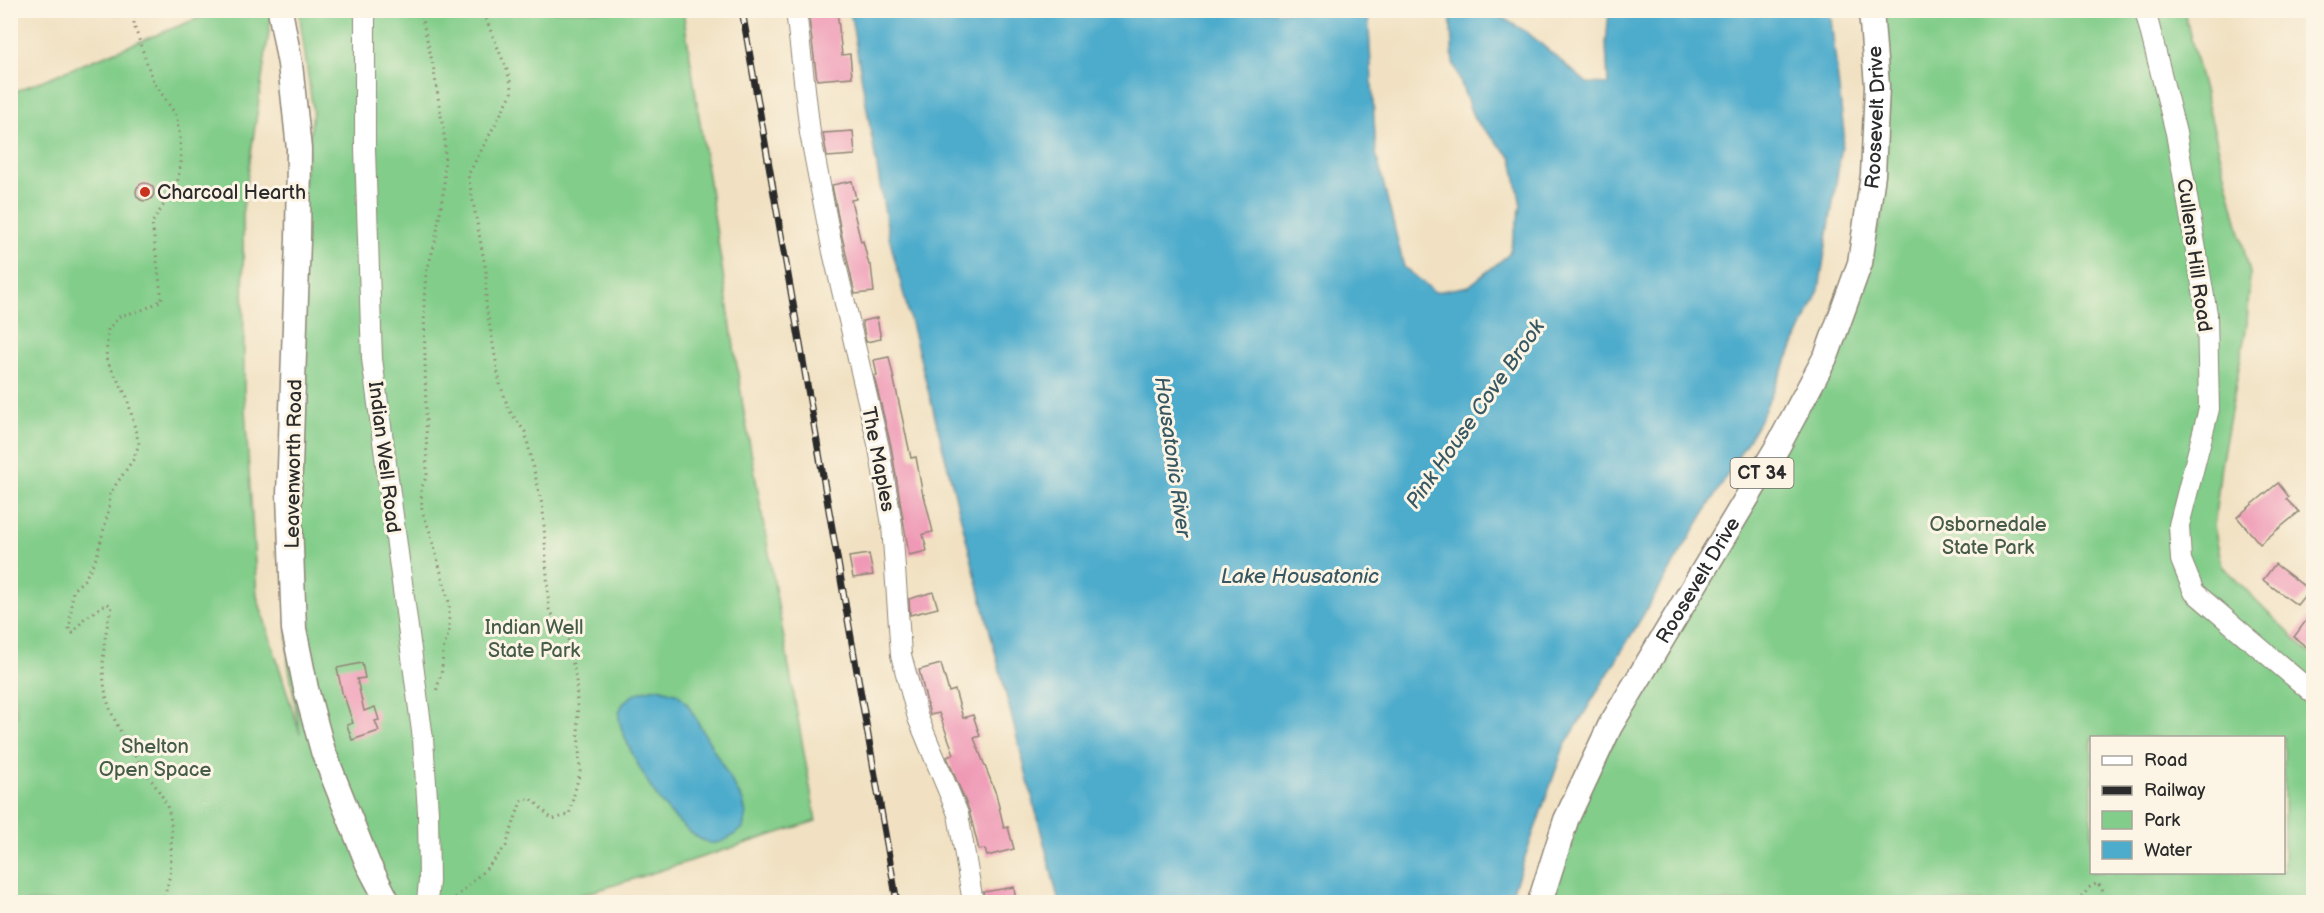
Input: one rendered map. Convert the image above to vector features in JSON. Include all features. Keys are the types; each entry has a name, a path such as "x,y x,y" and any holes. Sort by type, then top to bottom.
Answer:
{"main road":[{"name":"Leavenworth Road","path":"280,10 290,64 299,149 289,495 294,629 306,689 323,751 368,864 388,903"},
{"name":"Roosevelt Drive","path":"1540,903 1566,820 1610,726 1778,446 1827,354 1860,263 1873,176 1877,86 1871,10"}],"street":[{"name":"Indian Well Road","path":"364,10 364,149 372,359 423,739 428,812 427,903"},
{"name":"The Maples","path":"796,10 810,134 833,252 879,448 892,525 901,655 918,718 958,814 973,903"},
{"name":"Cullens Hill Road","path":"2145,10 2176,133 2207,314 2209,409 2179,525 2181,560 2194,592 2313,694"}],"path":[{"path":"134,10 134,25 153,81 176,115 181,162 177,184 152,223 162,300 145,309 120,316 108,328 106,359 127,397 139,444 133,460 110,493 109,508 97,556 85,579 74,590 69,630 73,633 84,619 107,603 112,607 105,628 103,661 108,702 122,736 160,790 171,824 171,862 165,897 160,903"},
{"path":"420,10 434,65 445,141 444,188 435,243 426,273 424,302 428,475 421,489 422,511 449,602 449,632 442,650 442,670 435,695"},
{"path":"451,903 506,846 521,801 531,798 552,819 569,815 580,771 576,679 568,640 549,609 543,509 528,443 525,432 509,410 500,384 486,305 486,271 469,187 468,175 513,91 507,70 482,10"},
{"path":"2078,903 2090,887 2098,884 2109,903"}],"green space":[{"name":"Indian Well State Park","path":"216,11 272,11 243,208 244,392 257,596 300,734 288,661 286,522 289,287 313,112 299,11 683,11 743,406 816,821 554,902 11,902 10,718 17,716 10,674 11,93"},
{"name":"Osbornedale State Park","path":"1883,11 2184,11 2250,273 2247,324 2221,465 2214,526 2222,566 2313,657 2313,902 1548,902 1579,805 1861,283 1881,217 1884,114"}],"water":[{"name":"Lake Housatonic","path":"850,11 1368,11 1376,153 1404,267 1435,292 1469,286 1509,254 1521,206 1512,158 1474,119 1453,62 1450,11 1491,11 1527,32 1587,83 1608,84 1606,43 1609,11 1830,11 1844,133 1819,290 1759,422 1564,747 1509,902 1059,902 889,237"},
{"path":"658,688 678,694 688,705 743,801 746,814 743,828 723,841 710,843 704,841 673,817 636,761 624,734 619,714 624,703 640,692"}],"building":[{"path":"808,10 837,10 842,55 850,54 852,77 817,80"},
{"path":"853,131 855,155 827,157 823,133"},
{"path":"852,181 856,199 851,200 861,242 863,241 869,265 871,265 874,292 855,294 841,232 832,185"},
{"name":"Charcoal Hearth","path":"141,183 149,183 154,188 152,199 141,201 136,196 136,188"},
{"path":"877,318 881,339 866,342 862,321"},
{"path":"889,357 911,458 916,457 933,532 923,534 927,551 909,555 891,446 874,376 877,375 874,360"},
{"path":"2278,483 2289,497 2286,499 2299,512 2260,544 2237,517"},
{"path":"869,554 873,575 853,578 849,557"},
{"path":"2275,564 2309,590 2297,605 2263,580"},
{"path":"933,592 938,608 910,615 909,599"},
{"path":"2313,611 2313,652 2294,637"},
{"path":"362,663 365,678 357,679 364,711 375,707 379,720 375,721 379,731 352,740 347,725 353,723 343,697 337,668"},
{"path":"941,664 949,692 955,690 963,718 973,715 980,736 974,738 996,794 1004,828 1008,827 1014,849 987,856 985,849 979,850 969,810 947,757 954,754 939,713 930,715 919,670"},
{"path":"1014,887 1016,903 985,903 983,892"}],"railway":[{"path":"742,10 897,902"}],"place":[{"name":"Charcoal Hearth","path":"145,192"}],"water label":[{"name":"Pink House Cove Brook","path":"1475,414"},
{"name":"Housatonic River","path":"1173,457"}],"park label":[{"name":"Shelton Open Space","path":"155,758"}]}
